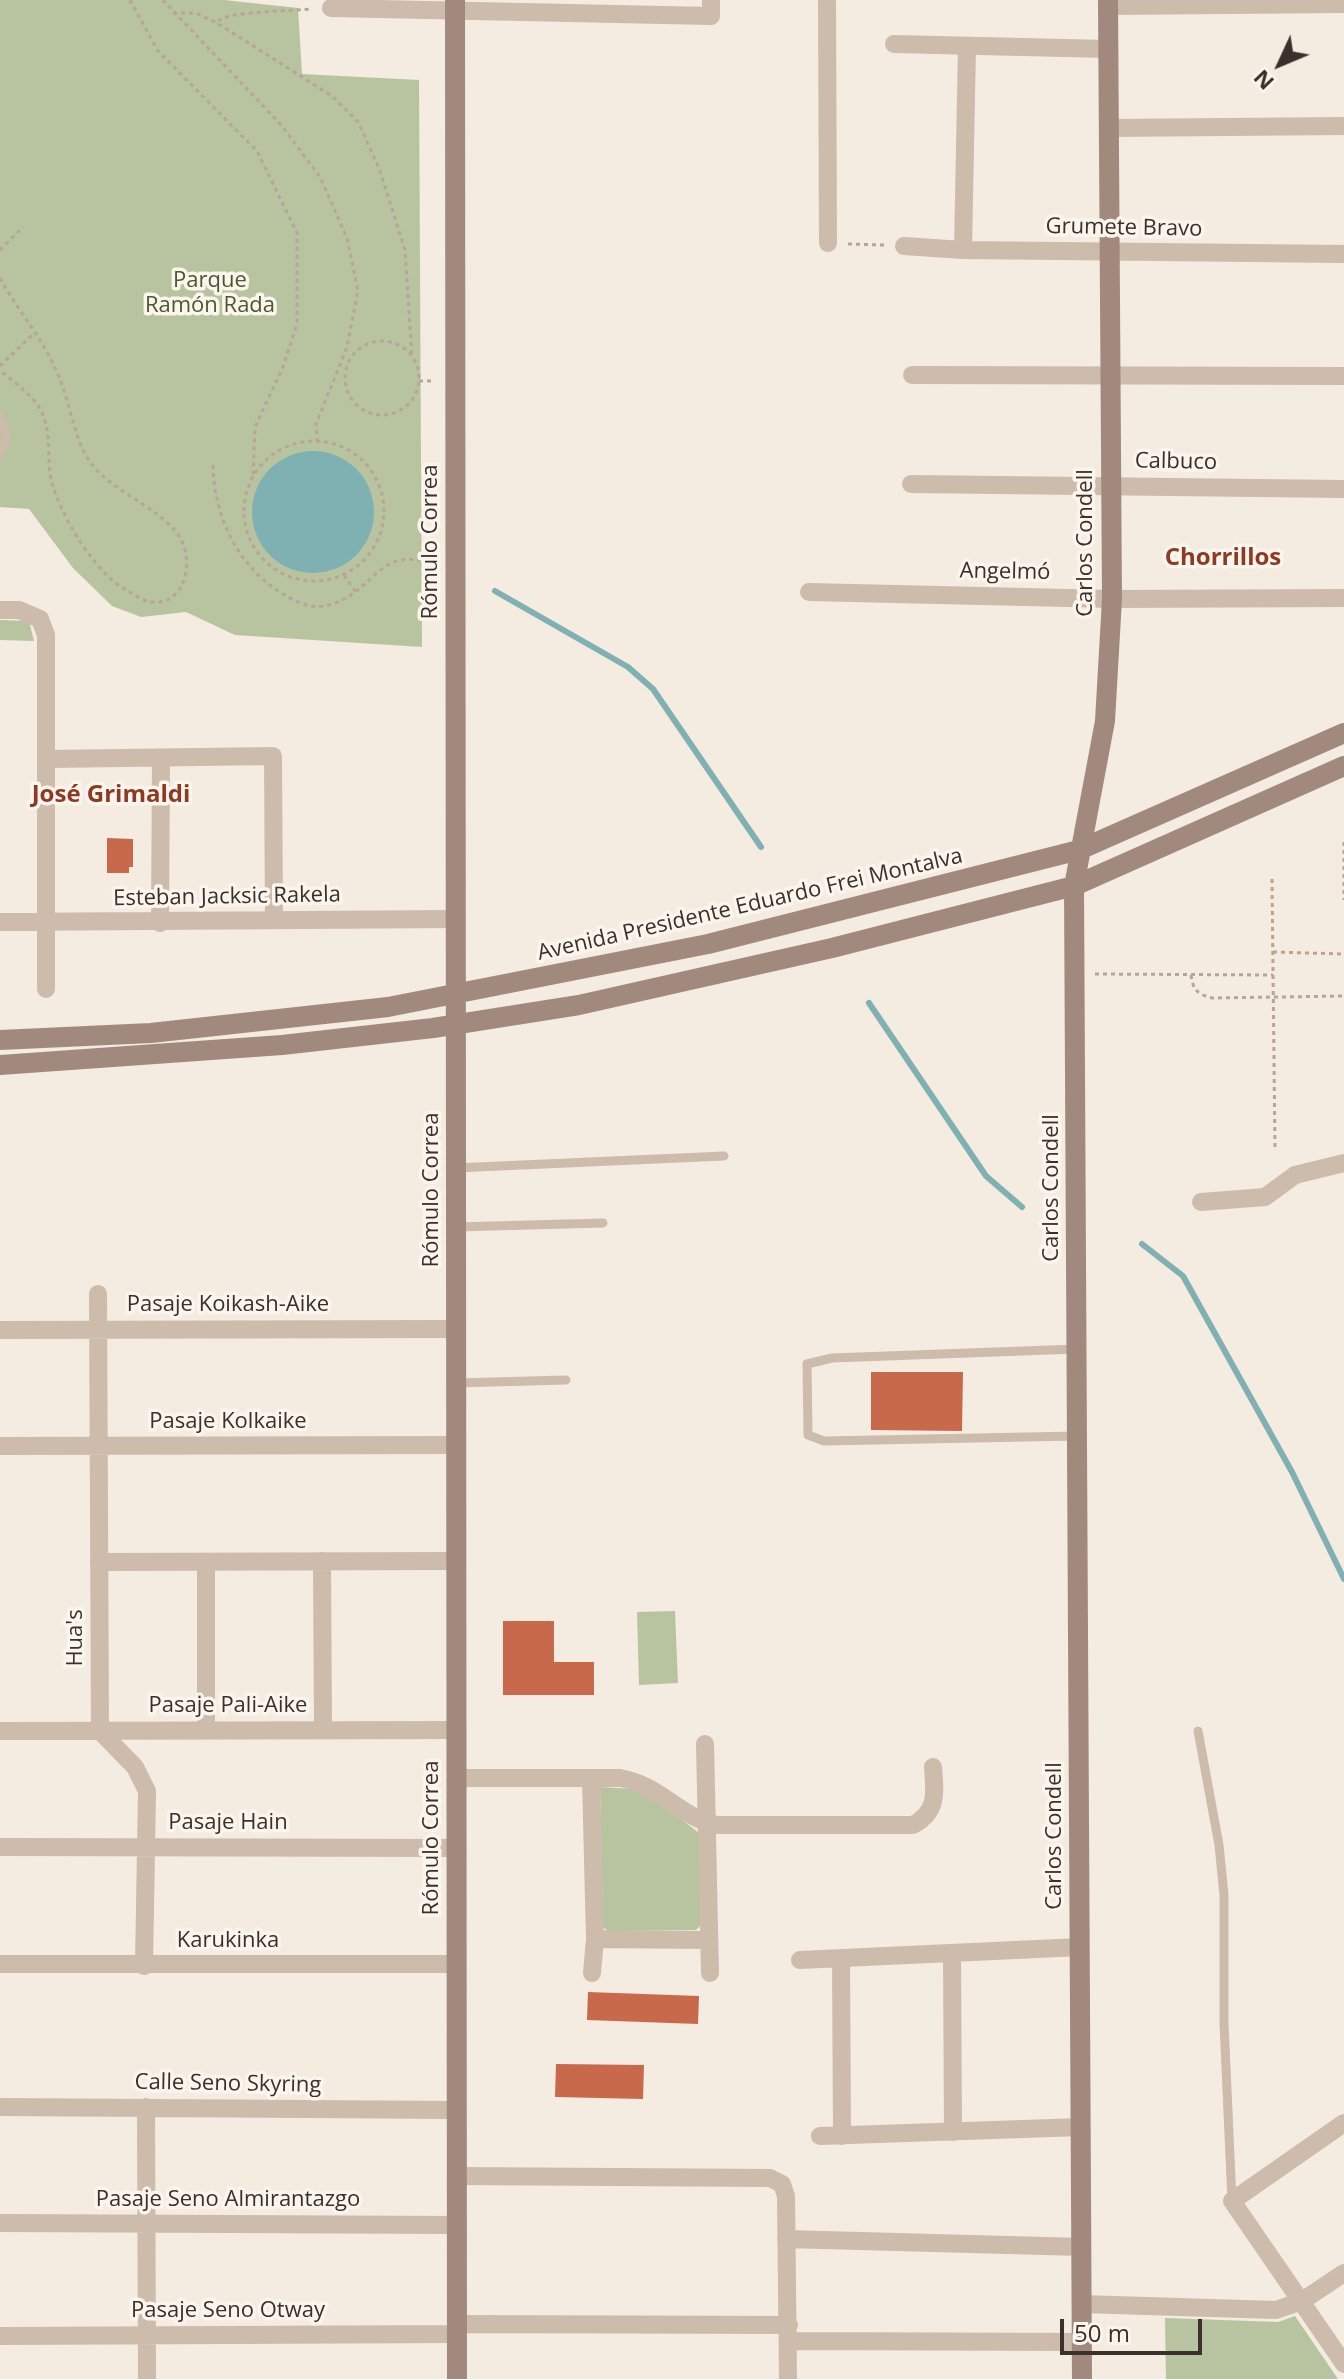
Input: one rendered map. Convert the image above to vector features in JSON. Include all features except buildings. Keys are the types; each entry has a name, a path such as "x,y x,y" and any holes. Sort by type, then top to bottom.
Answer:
{"street":[{"path":"331,8 588,7 711,16 711,0"},
{"path":"827,0 828,243"},
{"path":"1108,3 1344,4"},
{"name":"Carlos Condell","path":"1082,2379 1074,886 1105,721 1112,599 1108,3"},
{"name":"Rómulo Correa","path":"455,6 457,2379"},
{"path":"894,44 1108,49"},
{"path":"963,250 967,46"},
{"path":"1109,128 1344,126"},
{"name":"Grumete Bravo","path":"904,246 963,250 1344,254"},
{"path":"912,375 1344,376"},
{"name":"Calbuco","path":"911,484 1344,489"},
{"name":"Angelmó","path":"809,592 1112,599 1344,598"},
{"path":"0,610 19,610 40,619 46,635 46,989"},
{"name":"Avenida Presidente Eduardo Frei Montalva","path":"0,1040 236,1026 455,996 708,944 1079,850 1344,733"},
{"path":"48,759 273,756 274,920"},
{"path":"160,923 161,758"},
{"path":"0,1065 282,1045 455,1025 579,1005 832,948 1074,886 1344,766"},
{"name":"Esteban Jacksic Rakela","path":"0,922 455,919"},
{"path":"1201,1202 1265,1197 1295,1175 1344,1163"},
{"name":"Hua's","path":"98,1294 100,1731"},
{"name":"Pasaje Koikash-Aike","path":"0,1330 456,1329"},
{"name":"Pasaje Kolkaike","path":"0,1446 456,1445"},
{"path":"322,1561 323,1730"},
{"path":"99,1562 456,1561"},
{"path":"206,1562 206,1730"},
{"name":"Pasaje Pali-Aike","path":"0,1731 456,1730"},
{"path":"100,1731 143,1778 147,1791 144,1966"},
{"path":"705,1744 710,1973"},
{"path":"456,1778 642,1782 706,1823 913,1825 929,1816 936,1799 933,1767"},
{"path":"591,1779 595,1939 592,1973"},
{"name":"Pasaje Hain","path":"0,1847 456,1848"},
{"path":"595,1939 709,1940"},
{"path":"800,1960 1080,1947"},
{"path":"952,1953 953,2132"},
{"path":"841,1958 842,2136"},
{"name":"Karukinka","path":"0,1964 456,1964"},
{"name":"Calle Seno Skyring","path":"0,2107 456,2110"},
{"path":"146,2107 147,2379"},
{"path":"1344,2123 1232,2201 1344,2364"},
{"path":"820,2136 1081,2127"},
{"path":"456,2176 770,2178 782,2184 786,2196 788,2379"},
{"name":"Pasaje Seno Almirantazgo","path":"0,2223 456,2225"},
{"path":"786,2239 1082,2247"},
{"path":"1082,2304 1276,2310 1302,2301 1344,2273"},
{"name":"Pasaje Seno Otway","path":"0,2336 456,2329 789,2333 1082,2342"}],"lane":[{"path":"0,416 6,437 0,453"},
{"path":"455,1168 724,1156"},
{"path":"456,1227 603,1223"},
{"path":"1077,1349 832,1358 807,1364 808,1435 824,1441 1077,1436"},
{"path":"456,1383 566,1380"},
{"path":"1198,1731 1219,1845 1224,1895 1224,2023 1232,2201"}],"path":[{"path":"130,0 158,51 257,151 297,233 297,324 283,367 255,427 253,477"},
{"path":"163,0 282,126 320,177 347,238 358,291 347,347 316,424 317,441"},
{"path":"217,23 225,15 237,13 331,8"},
{"path":"173,13 196,13 217,23 332,96 358,122 379,168 405,250 412,358 419,381 410,402 389,414 366,412 356,405 345,384 345,371 357,350 380,341 393,343 412,358"},
{"path":"0,250 23,227"},
{"path":"828,243 904,246"},
{"path":"0,278 53,363 84,452 99,470 160,517 179,537 188,561 181,590 170,600 150,602 121,588 87,553 62,508 51,478 50,442 39,407 0,368 33,334"},
{"path":"339,369 345,371"},
{"path":"317,441 339,445 359,458 374,475 383,497 383,520 377,543 363,561 344,575 322,581 298,580 277,571 260,556 248,536 243,514 246,491 253,477 273,454 294,443 317,441"},
{"path":"213,465 217,506 256,576 300,605 328,606 355,591 399,558 414,557 455,572"},
{"path":"344,575 355,591"},
{"path":"1344,842 1344,900"},
{"path":"1272,879 1275,1150"},
{"path":"1273,952 1344,954"},
{"path":"1075,974 1273,975"},
{"path":"1191,975 1193,988 1200,995 1344,996"}],"green space":[{"name":"Parque Ramón Rada","path":"0,0 224,0 298,8 302,74 419,80 422,647 235,635 186,612 141,617 112,606 73,568 29,509 0,507"},
{"path":"0,620 29,621 34,641 0,640"},
{"path":"675,1611 678,1683 639,1685 637,1612"},
{"path":"600,1787 633,1789 660,1803 699,1833 701,1925 696,1930 608,1931 603,1927"},
{"path":"1295,2316 1338,2379 1166,2379 1165,2318 1278,2322"}],"water":[{"path":"313,451 336,455 356,469 370,489 374,512 370,535 356,555 336,569 313,573 290,569 270,555 256,535 252,512 256,489 270,469 290,455"}],"waterway":[{"path":"495,591 628,667 653,689 761,847"},
{"path":"869,1003 986,1176 1022,1207"},
{"path":"1142,1244 1183,1276 1292,1472 1344,1579"}],"district":[{"name":"Chorrillos","path":"1223,558"},
{"name":"José Grimaldi","path":"111,795"}]}
